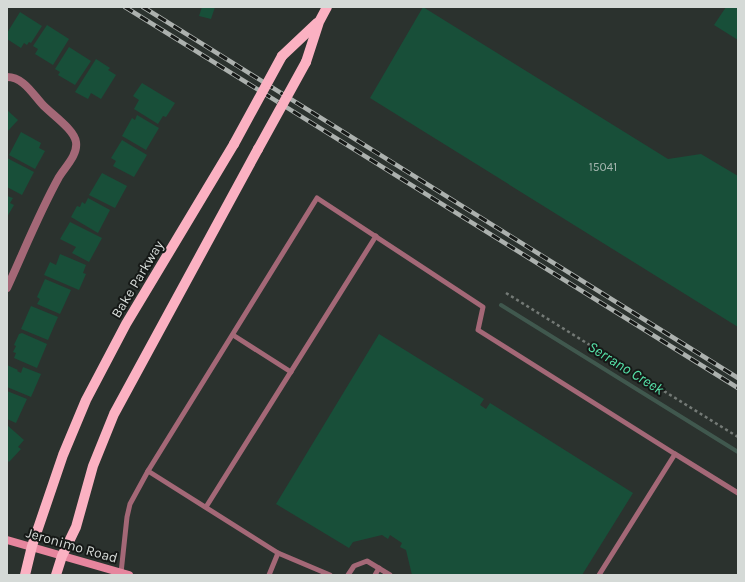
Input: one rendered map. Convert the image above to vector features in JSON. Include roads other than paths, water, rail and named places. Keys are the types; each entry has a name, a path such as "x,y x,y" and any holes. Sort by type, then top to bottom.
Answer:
{"main road":[{"name":"Bake Parkway","path":"56,575 62,556 76,527 93,466 114,414 306,62 319,22 328,7"},
{"name":"Bake Parkway","path":"25,575 32,546 62,455 86,400 126,324 234,144 282,56 319,22"},
{"name":"Jeronimo Road","path":"7,540 129,575"}],"street":[{"path":"7,77 12,77 25,85 55,118 73,134 76,142 72,158 46,200 7,288"}],"lane":[{"path":"121,573 127,517 130,504 148,471 317,198 483,307 478,330 738,493"},
{"path":"206,507 376,236"},
{"path":"233,335 291,372"},
{"path":"599,575 675,454"},
{"path":"148,471 278,553 330,575"},
{"path":"269,575 278,553"},
{"path":"348,575 354,566 367,561 390,575"},
{"path":"375,575 379,568"}],"waterway":[{"name":"Serrano Creek","path":"501,305 738,452"}],"railway":[{"path":"125,7 738,388"},
{"path":"143,7 738,378"}]}
